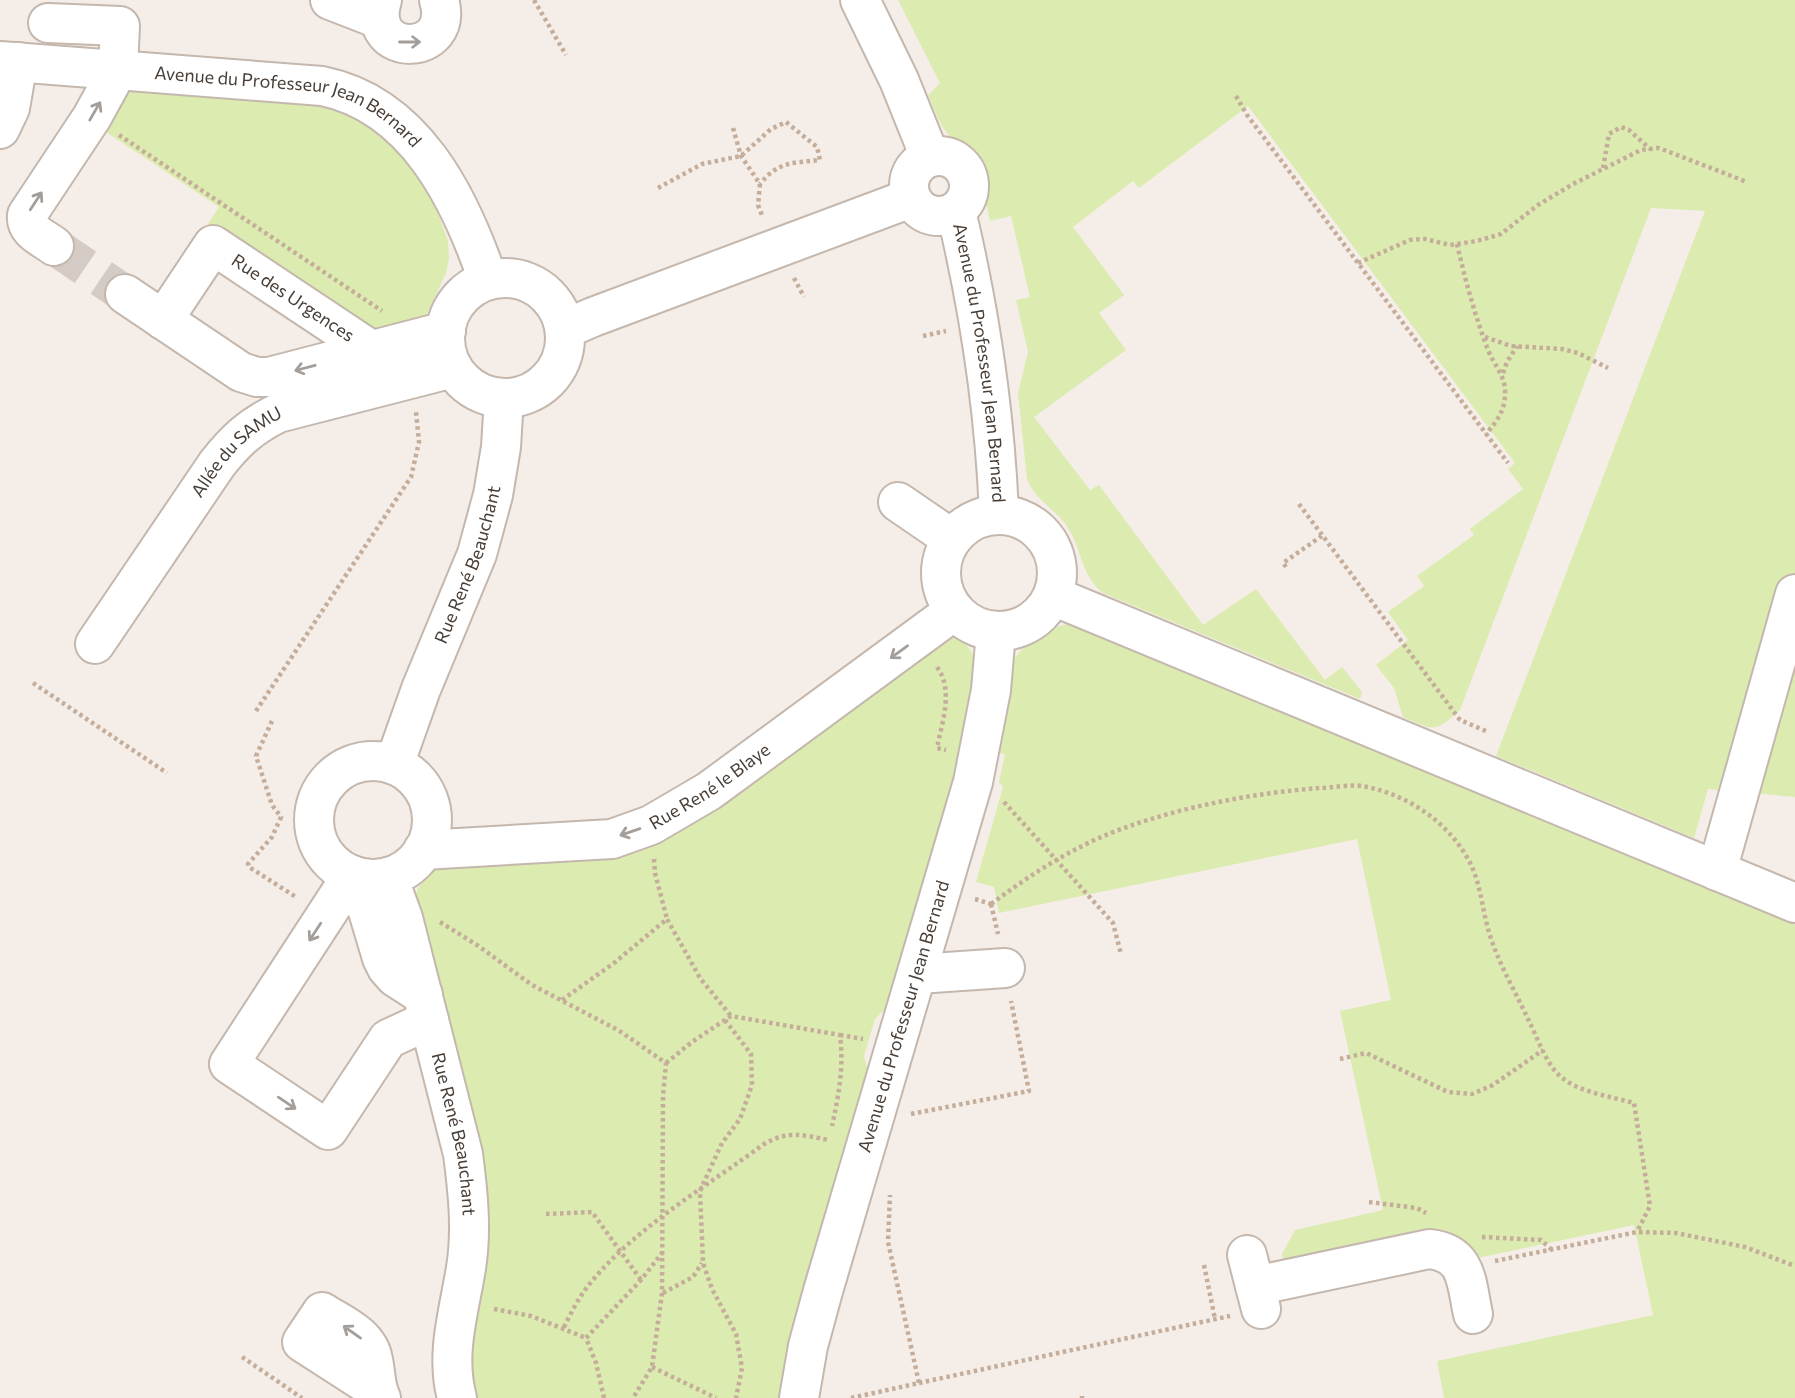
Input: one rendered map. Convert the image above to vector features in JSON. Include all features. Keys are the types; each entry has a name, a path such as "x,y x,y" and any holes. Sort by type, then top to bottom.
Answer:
{"street":[{"path":"331,0 380,10 387,34 393,40 412,45 431,37 437,29 441,20 439,0"},
{"path":"861,8 899,80 930,158"},
{"path":"48,23 120,26 118,69 92,117 27,215 27,224 31,230 54,246"},
{"path":"0,130 10,108 9,62"},
{"name":"Avenue du Professeur Jean Bernard","path":"9,62 322,86 341,90 368,102 399,125 423,150 454,197 488,281"},
{"path":"940,156 956,161 967,175 970,185 964,204 948,215 922,212 911,198 910,178 922,161 930,158 940,156"},
{"path":"565,329 911,198"},
{"name":"Avenue du Professeur Jean Bernard","path":"956,211 988,371 996,446 999,515"},
{"name":"Rue des Urgences","path":"163,320 212,245 371,350"},
{"path":"508,278 528,282 546,293 559,310 565,329 564,350 556,370 543,386 524,395 504,398 483,395 466,384 453,368 446,351 446,331 451,311 466,292 488,281 508,278"},
{"path":"125,294 241,372 257,377 286,373 446,331"},
{"name":"Allée du SAMU","path":"94,644 217,464 232,444 253,426 278,413 453,368"},
{"name":"Rue René Beauchant","path":"394,765 421,689 477,554 495,483 504,398"},
{"path":"898,502 952,539"},
{"path":"999,515 1016,517 1043,534 1052,549 1058,578 1053,596 1044,611 1030,623 1014,630 996,632 980,629 966,622 954,611 946,598 941,568 944,552 965,526 981,518 999,515"},
{"path":"1717,871 1795,594"},
{"path":"1053,596 1795,903"},
{"name":"Rue René le Blaye","path":"423,850 612,839 651,825 709,791 954,611"},
{"name":"Avenue du Professeur Jean Bernard","path":"799,1398 847,1145 918,974 982,785 996,632"},
{"path":"378,761 409,773 421,785 429,801 432,818 430,835 423,850 414,862 402,871 370,876 336,866 323,853 316,836 316,803 323,788 347,766 362,762 378,761"},
{"path":"370,876 368,911 382,958 395,977 426,1007 388,1038 328,1130 229,1064 326,915 370,876"},
{"name":"Rue René Beauchant","path":"370,876 404,918 463,1154 468,1191 468,1244 451,1358 457,1398"},
{"path":"918,974 1004,968"},
{"path":"1255,1283 1429,1249 1441,1250 1455,1256 1463,1268 1474,1314"}],"path":[{"path":"534,0 566,55"},
{"path":"1236,96 1247,115 1508,463"},
{"path":"658,188 702,164 741,156 771,129 786,122 817,147 820,160 784,164 769,172 760,184 758,205 766,230 777,248"},
{"path":"1603,169 1609,134 1620,127 1629,130 1650,149"},
{"path":"733,128 741,156 760,184"},
{"path":"1358,263 1410,240 1425,239 1457,244 1501,234 1538,205 1641,150 1659,148 1747,182"},
{"path":"1457,244 1484,336 1495,364 1503,374"},
{"path":"1484,336 1517,346 1562,349 1608,368"},
{"path":"1486,434 1504,408 1503,374 1517,346"},
{"path":"1299,504 1461,720 1486,731"},
{"path":"1286,567 1283,563 1322,535"},
{"path":"33,684 167,773"},
{"path":"272,721 256,756 272,805 281,817 272,837 248,864 264,877 326,915"},
{"path":"982,785 1056,859 1113,923 1121,954"},
{"path":"908,1114 1030,1091 991,904 1033,872 1099,838 1147,820 1272,791 1361,786 1401,799 1438,820 1465,853 1479,883 1489,930 1556,1073 1575,1086 1634,1103 1650,1206 1637,1233 1676,1233 1733,1245 1795,1266"},
{"path":"651,825 655,873 667,919 700,978 731,1016 869,1040"},
{"path":"404,918 422,912 477,945 531,985 618,1030 666,1063"},
{"path":"562,1000 614,963 667,919"},
{"path":"633,1398 652,1367 662,1293 663,1096 666,1063 731,1016"},
{"path":"725,1020 751,1054 752,1085 740,1119 722,1143 701,1191 703,1263 712,1289 736,1334 742,1368 736,1398"},
{"path":"564,1327 585,1290 619,1253 664,1216 780,1136 797,1134 847,1145 841,1088 843,1059 840,1035"},
{"path":"1340,1059 1366,1054 1448,1092 1472,1094 1493,1085 1543,1050"},
{"path":"851,1398 919,1383 888,1242 890,1194"},
{"path":"546,1214 592,1212 640,1280"},
{"path":"586,1338 664,1251"},
{"path":"662,1293 693,1276 703,1263"},
{"path":"1204,1265 1215,1319"},
{"path":"459,1304 531,1316 586,1338 597,1363 604,1398"},
{"path":"242,1357 302,1398"},
{"path":"652,1367 716,1398"}],"green space":[{"path":"898,0 1795,0 1795,797 1708,789 1694,838 1496,756 1705,211 1651,208 1460,710 1439,726 1428,727 1403,717 1394,688 1376,665 1408,640 1388,612 1424,586 1417,576 1474,535 1470,529 1523,489 1508,469 1515,463 1248,106 1139,188 1133,181 1073,227 1124,295 1099,313 1126,350 1034,417 1090,490 1099,485 1203,625 1256,589 1325,680 1342,667 1362,692 1360,699 1103,593 1095,586 1085,569 1066,525 1035,493 1027,479 1018,393 1028,352 1016,300 1030,297 1011,216 990,221 984,192 988,188 971,151 954,141 939,121 928,95 940,83"},
{"path":"125,90 343,103 401,149 434,203 448,241 449,259 446,273 425,318 378,333 354,326 206,227 219,207 97,126"},
{"path":"1067,624 1079,624 1788,918 1795,925 1795,1398 1444,1398 1437,1361 1653,1315 1634,1225 1473,1259 1285,1268 1282,1254 1295,1230 1383,1210 1340,1011 1391,1000 1357,839 999,913 994,887 976,882 1003,787 999,782 1005,754 993,752 1008,669 1019,653 1033,640"},
{"path":"953,636 966,644 974,656 978,674 971,730 896,998 875,1019 864,1056 871,1083 784,1398 471,1398 468,1338 414,904 420,885 434,869 625,849 939,637"}],"tunnel":[{"path":"54,246 125,294"}]}
